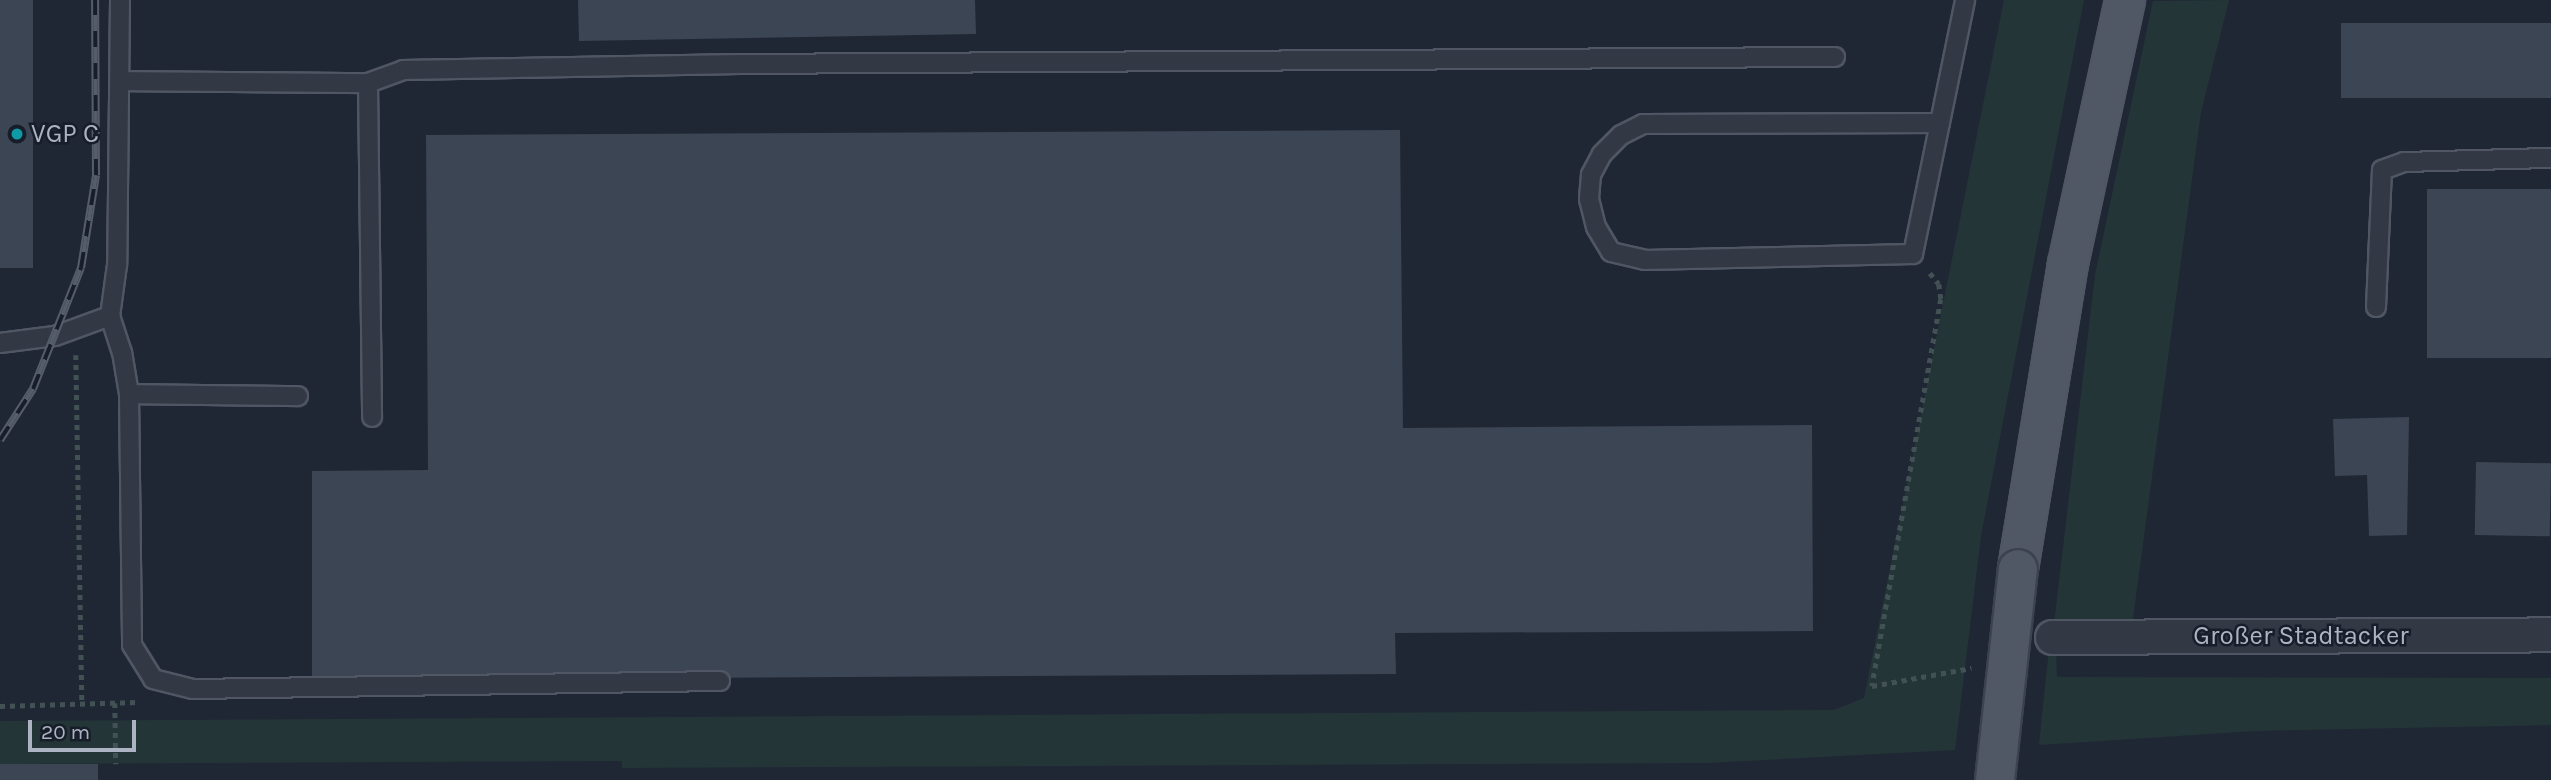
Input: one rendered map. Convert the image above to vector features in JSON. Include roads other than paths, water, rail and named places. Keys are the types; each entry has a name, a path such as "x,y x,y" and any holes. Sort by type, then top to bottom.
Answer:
{"main road":[{"path":"1995,780 2018,569 2068,264 2125,0"}],"street":[{"name":"Großer Stadtacker","path":"2052,638 2551,634"}],"lane":[{"path":"120,0 117,265 110,316 122,352 129,394 132,645 153,679 193,689 720,681"},
{"path":"1940,123 1643,124 1621,135 1602,154 1591,175 1589,199 1597,227 1611,252 1645,260 1913,254 1940,123 1965,0"},
{"path":"119,81 368,83 403,70 726,64 1835,57"},
{"path":"368,83 372,417"},
{"path":"2376,307 2382,170 2404,162 2551,158"},
{"path":"0,343 23,343 76,330 110,316"},
{"path":"129,394 298,396"}],"railway":[{"path":"0,440 33,389 81,268 96,175 95,0"}],"place":[{"name":"VGP C","path":"17,134"}]}
